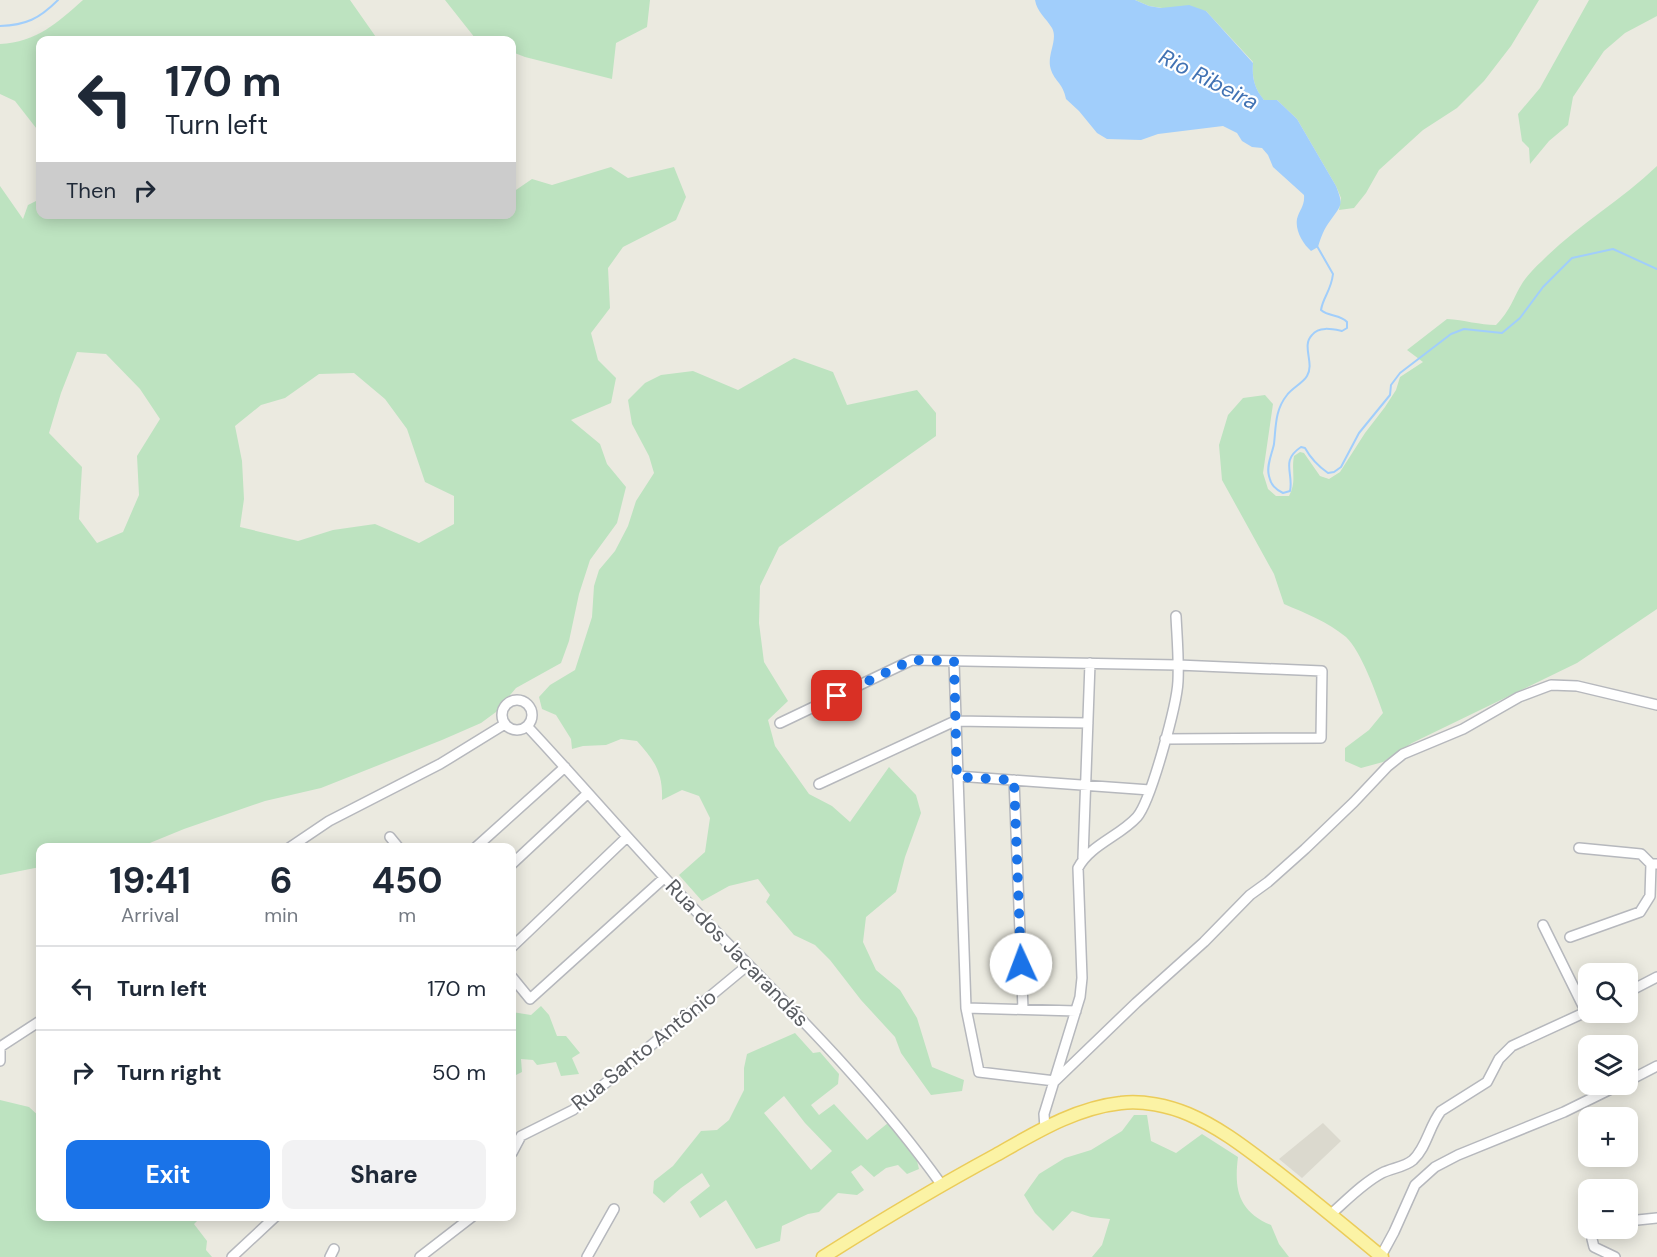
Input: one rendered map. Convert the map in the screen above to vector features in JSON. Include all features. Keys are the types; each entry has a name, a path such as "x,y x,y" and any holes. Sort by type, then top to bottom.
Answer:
{"main road":[{"path":"823,1257 941,1184 1045,1128 1084,1110 1122,1102 1171,1108 1187,1113 1224,1132 1382,1256"}],"street":[{"path":"1083,858 1127,827 1139,815 1150,790 1178,682 1176,616"},
{"path":"780,723 912,660 1178,665 1322,671 1322,738 1165,739"},
{"path":"954,661 966,1008 979,1072 1055,1081"},
{"path":"1045,1128 1044,1114 1080,997 1082,978 1078,868 1083,858 1089,663"},
{"path":"1055,1081 1204,942 1250,895 1305,849 1388,766 1403,754 1462,729 1519,697 1551,685 1577,686 1657,705"},
{"path":"519,700 525,703 531,711 532,718 527,726 516,730 505,724 503,717 505,708 512,701 519,700"},
{"path":"819,784 955,721 1088,723"},
{"path":"296,843 329,821 440,764 505,724"},
{"name":"Rua dos Jacarandás","path":"527,726 664,878 867,1090 909,1138 941,1184"},
{"path":"481,843 565,767"},
{"path":"957,777 1150,790"},
{"path":"1014,780 1023,1009"},
{"path":"516,860 588,793"},
{"path":"390,837 395,843"},
{"path":"516,943 627,837"},
{"path":"1570,937 1640,912 1650,897 1654,864 1641,854 1579,848"},
{"path":"516,982 530,999 664,878"},
{"path":"1543,925 1578,993"},
{"name":"Rua Santo Antônio","path":"516,1138 573,1110 748,965"},
{"path":"1638,987 1657,977"},
{"path":"966,1008 1076,1011"},
{"path":"1331,1214 1367,1182 1413,1160 1423,1146 1435,1118 1441,1111 1487,1082 1505,1051 1578,1015"},
{"path":"0,1061 0,1048 36,1025"},
{"path":"1638,1076 1657,1066"},
{"path":"1382,1256 1415,1185 1435,1167 1599,1095"},
{"path":"516,1145 521,1136"},
{"path":"587,1257 614,1209"},
{"path":"1638,1220 1657,1218"},
{"path":"232,1257 271,1221"},
{"path":"420,1257 467,1221"},
{"path":"1592,1239 1594,1247 1615,1257"}],"shaded area":[{"path":"1323,1123 1341,1141 1302,1178 1279,1159"}],"green space":[{"path":"83,0 350,0 375,36 36,36 36,128 15,101 0,94 0,44 25,40 55,24"},
{"path":"445,0 650,0 647,27 616,43 612,79 516,54 516,36 473,36"},
{"path":"1135,0 1539,0 1511,46 1484,81 1457,108 1423,130 1379,170 1354,208 1339,210 1341,198 1336,186 1297,119 1277,100 1264,100 1254,82 1253,62 1206,11 1149,6"},
{"path":"1589,0 1657,0 1657,16 1625,33 1604,51 1573,97 1568,125 1549,141 1530,164 1529,148 1522,141 1518,114 1540,88"},
{"path":"1657,166 1657,609 1577,663 1412,743 1383,762 1361,768 1345,761 1345,748 1369,730 1383,713 1352,643 1324,622 1284,604 1274,574 1222,480 1219,445 1228,415 1243,398 1265,395 1273,404 1263,473 1268,489 1276,496 1289,496 1293,486 1294,456 1300,452 1304,453 1320,476 1329,479 1340,472 1396,390 1400,377 1423,362 1407,350 1447,319 1496,325 1523,282 1555,248 1629,191"},
{"path":"611,167 628,178 674,167 686,197 676,220 623,247 608,268 610,308 591,333 598,360 616,378 611,403 571,420 600,444 607,464 626,487 617,523 590,560 561,663 516,688 496,712 481,723 321,788 265,801 150,843 36,843 36,868 0,875 0,186 23,219 28,205 36,201 36,219 516,219 516,190 532,179 552,185","holes":["77,352 106,354 140,389 160,419 137,456 139,495 123,532 97,543 79,519 82,467 49,433","354,373 385,399 407,429 425,482 454,496 454,524 419,543 375,524 333,530 298,541 240,527 244,499 242,461 235,426 261,405 285,398 319,374"]},
{"path":"794,358 833,372 847,405 917,390 936,413 936,436 779,547 760,586 759,623 764,662 788,701 768,720 775,746 809,794 832,806 850,822 889,767 916,795 921,813 905,857 896,892 866,917 863,942 876,970 900,990 917,1018 932,1067 964,1080 962,1091 931,1095 901,1053 895,1037 861,1000 830,960 815,945 794,935 766,902 770,895 758,879 729,886 702,901 679,875 705,852 710,818 699,796 682,790 662,800 657,768 637,741 621,739 606,745 572,749 571,739 556,715 542,709 539,697 550,685 575,670 592,617 594,586 599,570 615,551 628,526 636,501 654,473 649,456 632,424 628,400 645,383 661,375 693,371 738,390"},
{"path":"541,1006 549,1015 557,1036 566,1036 580,1053 572,1058 579,1074 561,1076 556,1062 537,1065 533,1060 521,1059 522,1072 516,1075 516,1013 531,1015"},
{"path":"795,1033 813,1053 820,1052 839,1074 838,1084 811,1105 819,1115 834,1104 867,1140 888,1123 917,1161 919,1169 907,1174 898,1165 886,1168 874,1177 861,1165 851,1172 864,1190 857,1195 838,1193 819,1212 808,1214 782,1226 780,1241 756,1249 726,1200 700,1218 690,1202 710,1186 702,1173 664,1203 653,1193 654,1181 673,1166 701,1131 717,1130 729,1120 744,1090 744,1068 747,1054","holes":["784,1096 805,1123 832,1151 811,1170 764,1113"]},
{"path":"0,1100 29,1107 36,1113 36,1221 197,1221 194,1224 207,1241 206,1250 212,1257 0,1257"},
{"path":"1134,1115 1147,1115 1151,1141 1176,1153 1202,1134 1238,1157 1238,1189 1245,1206 1251,1213 1271,1225 1279,1244 1289,1257 1092,1257 1102,1245 1110,1219 1091,1217 1072,1211 1053,1231 1035,1213 1024,1195 1039,1174 1065,1158 1091,1150 1122,1131"}],"water":[{"path":"1035,0 1135,0 1161,8 1189,5 1206,11 1253,63 1254,83 1264,100 1277,100 1297,119 1336,186 1341,202 1324,230 1318,247 1311,251 1298,233 1297,219 1304,202 1304,195 1273,167 1262,148 1252,147 1242,141 1237,133 1223,126 1158,134 1141,140 1107,139 1097,133 1066,99 1063,89 1051,71 1054,32"}],"waterway":[{"name":"Rio Ribeira","path":"0,26 32,20 58,0"},
{"name":"Rio Ribeira","path":"1317,246 1333,274 1321,310 1344,319 1347,322 1347,328 1342,331 1322,329 1312,335 1308,344 1310,366 1307,376 1289,392 1280,406 1268,472 1272,484 1283,493 1290,491 1289,462 1301,447 1305,448 1312,459 1324,470 1328,473 1334,472 1341,467 1359,433 1390,395 1391,385 1400,373 1451,334 1464,329 1502,333 1520,318 1543,287 1572,258 1613,249 1657,269"}],"route":[{"path":"837,696 912,660 954,661 957,777 1014,780 1021,964"}]}
